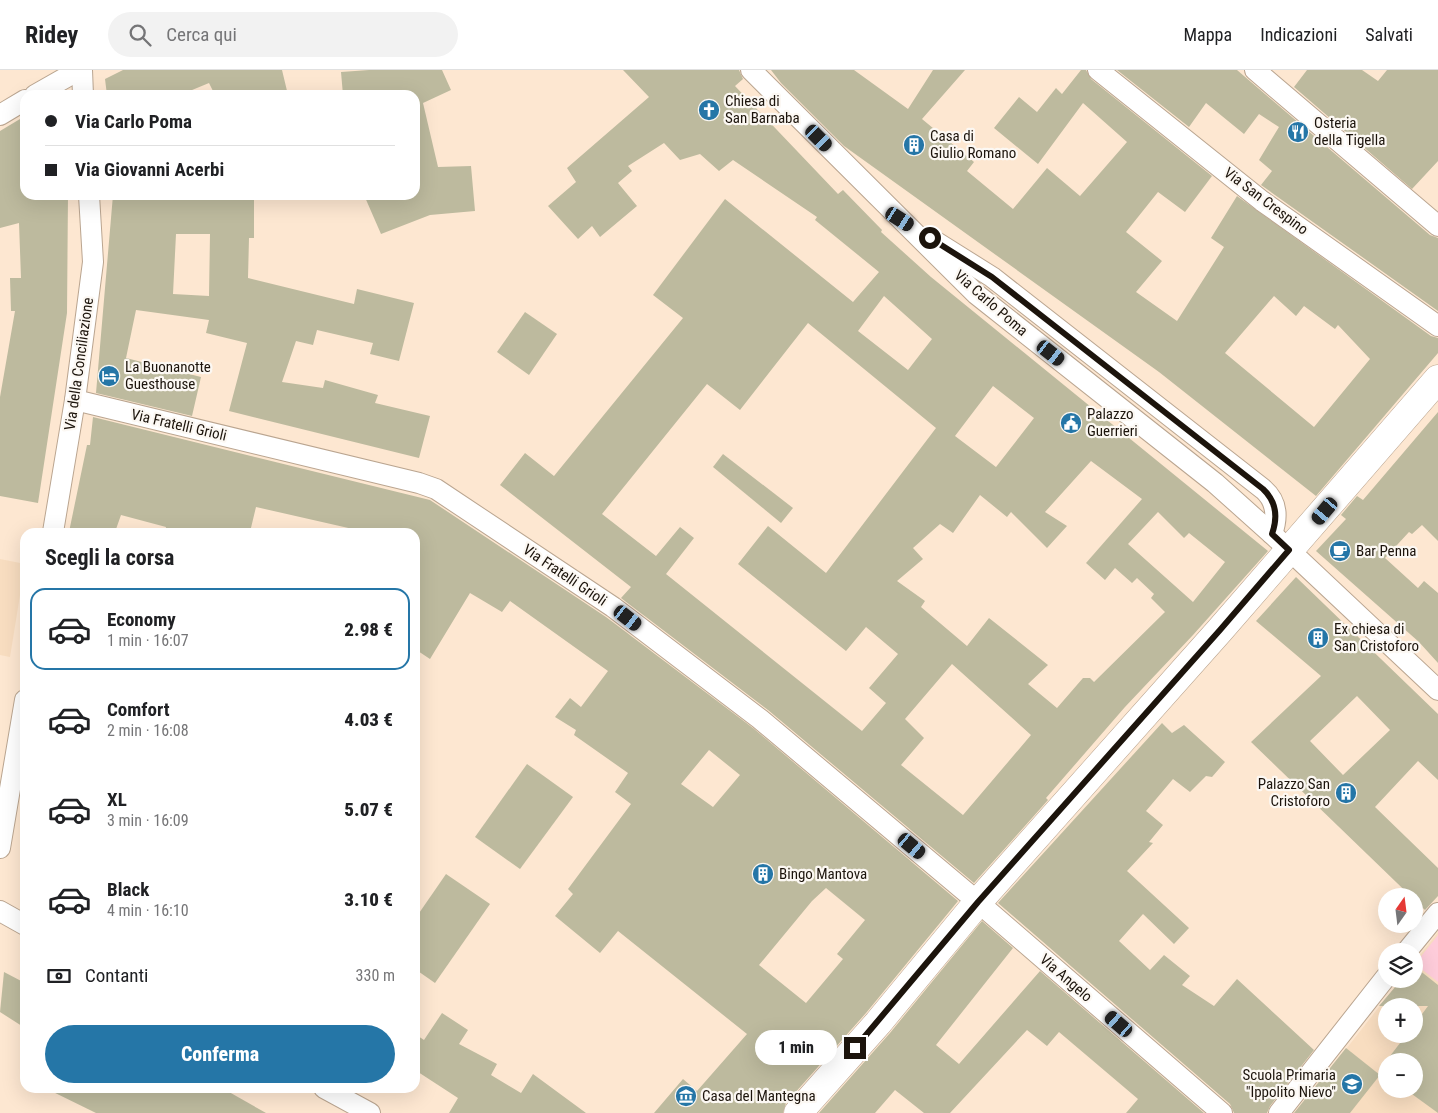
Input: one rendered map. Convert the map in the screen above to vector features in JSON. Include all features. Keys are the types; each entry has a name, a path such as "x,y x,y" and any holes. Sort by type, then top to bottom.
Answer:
{"street":[{"path":"44,90 81,70 83,90"},
{"name":"Via Carlo Poma","path":"751,70 976,294 1214,483 1281,542"},
{"name":"Via San Crespino","path":"1098,70 1262,201 1438,326"},
{"path":"1255,70 1438,226"},
{"path":"0,115 20,103"},
{"name":"Via della Conciliazione","path":"54,528 75,400 93,262 89,200"},
{"name":"Via Carlo Poma","path":"900,219 992,277 1263,489 1269,495 1276,511 1281,542"},
{"path":"798,1113 878,1023 978,902 1220,630 1281,542 1438,379"},
{"name":"Via Fratelli Grioli","path":"75,400 419,483 436,490 613,607 760,719 978,902"},
{"path":"1281,542 1438,690"},
{"path":"0,848 5,788 20,722"},
{"name":"Via Angelo","path":"978,902 1222,1113"},
{"path":"0,911 20,922"},
{"path":"1414,943 1438,913"},
{"path":"1279,1113 1378,987"},
{"path":"333,1093 370,1113"}],"shaded area":[{"path":"0,559 20,563 20,595 10,657 0,655"},
{"path":"1438,932 1438,1113 1296,1113 1378,1008 1378,1043 1423,1043 1423,998 1386,998 1394,988 1423,988 1423,951"},
{"path":"1438,935 1438,982 1423,970 1423,954"}],"building":[{"path":"123,70 282,70 287,90 212,90 209,83 192,90 106,90 105,79"},
{"path":"442,70 451,90 423,103 438,167 471,166 475,211 430,215 381,234 366,200 420,200 420,90 343,90 341,72"},
{"path":"623,70 739,70 743,79 735,86 838,194 843,190 882,230 881,232 931,277 1268,551 1125,707 1046,798 1048,800 974,883 768,710 621,598 631,587 500,485 525,453 554,476 683,318 653,295 725,199 853,302 879,272 815,220 817,217 733,160 719,171 700,154 680,160 664,143 628,166 632,171 618,183 637,206 600,237 592,226 578,239 548,206 576,182 567,168 649,97","holes":["884,296 932,339 908,370 858,331","808,323 936,428 826,573 768,526 738,564 846,651 866,627 898,654 869,688 886,703 862,731 666,574 694,538 680,527 656,556 602,514 707,384 740,410","993,386 1034,418 996,467 955,436","1091,461 1142,499 1086,563 1105,580 1115,568 1132,583 1137,578 1154,594 1151,598 1165,612 1094,682 1090,678 1083,678 1057,708 1028,684 1048,665 989,618 967,646 921,607 925,601 897,581 923,559 913,548 940,524 953,533 980,495 1007,517 1011,512 1047,548 1067,526 1045,512","1158,512 1184,538 1189,533 1225,562 1193,602 1128,544","952,664 1031,735 963,815 901,765 924,738 905,719"]},
{"path":"771,70 854,70 908,109 933,70 965,70 922,119 974,162 967,171 1013,209 1047,168 1080,196 1127,142 1083,103 1038,164 994,128 1019,97 1037,112 1056,88 1062,94 1081,70 1086,70 1091,79 1212,176 1185,212 1158,192 1126,232 1162,261 1136,292 1177,321 1224,247 1211,238 1237,196 1431,336 1438,338 1438,353 1316,496 1159,372 844,146 781,83","holes":["1274,296 1296,316 1304,306 1335,329 1338,325 1370,359 1314,427 1225,353"]},
{"path":"1117,70 1237,70 1430,235 1438,238 1438,311 1261,185 1272,171 1259,160 1279,127 1259,114 1244,134 1206,103 1189,127"},
{"path":"1307,70 1362,70 1378,81 1387,70 1438,70 1438,161 1412,189 1294,87"},
{"path":"20,119 20,200 68,200 67,313 38,503 0,496 0,397 15,311 11,311 10,278 21,278 19,223 0,228 0,131"},
{"path":"113,200 254,200 254,238 249,238 248,278 354,304 357,289 414,303 399,361 370,354 373,343 317,330 313,345 296,341 282,382 323,388 325,380 378,395 375,403 430,416 419,458 229,411 247,343 206,333 209,320 136,310 126,358 201,377 192,416 96,393","holes":["176,234 210,234 209,296 173,294"]},
{"path":"525,312 557,334 529,375 497,352"},
{"path":"1438,412 1438,541 1422,525 1412,534 1409,532 1385,558 1418,588 1424,581 1438,593 1438,663 1419,642 1316,551 1346,519 1341,515 1357,496 1363,500"},
{"path":"93,417 430,500 606,617 753,728 958,901 866,1013 786,1103 783,1113 654,1113 683,1079 697,1091 747,1034 618,931 600,953 555,916 573,894 568,889 631,804 615,792 628,773 574,735 576,730 555,717 570,698 581,707 608,671 510,601 502,612 470,593 430,659 420,652 420,528 348,528 256,507 251,528 166,528 121,515 116,528 70,528 87,445 90,445","holes":["709,750 740,775 713,807 681,784","826,888 865,920 837,954 843,959 806,1003 759,965 812,901"]},
{"path":"723,454 793,508 781,523 713,467"},
{"name":"Palazzo San Cristoforo","path":"1296,577 1438,714 1438,780 1418,761 1375,807 1438,868 1438,896 1425,910 1423,908 1423,888 1402,888 1251,742 1321,676 1256,621","holes":["1357,696 1390,730 1343,775 1310,741"]},
{"path":"1162,723 1172,733 1184,725 1225,762 1212,777 1206,776 1190,792 1173,779 1146,811 1163,825 1149,842 1153,843 1127,871 1189,928 1174,944 1143,914 1119,941 1150,970 1164,955 1190,976 1182,985 1214,1006 1237,979 1314,1050 1270,1106 1267,1113 1234,1113 1230,1104 998,903"},
{"path":"527,764 573,797 520,869 475,837"},
{"path":"446,874 490,904 435,983 420,972 420,912"},
{"path":"982,921 1013,948 936,1045 959,1064 1040,971 1204,1113 1126,1113 1138,1099 1059,1032 1047,1046 1027,1030 950,1113 924,1113 895,1090 875,1113 819,1113 890,1033"},
{"path":"4,972 20,980 20,1025 0,1012"},
{"path":"1423,973 1438,985 1438,1113 1417,1098 1423,1098 1423,1053 1392,1053 1400,1043 1423,1043 1423,1013 1428,1006 1423,1006 1423,998 1386,998 1394,988 1423,988"},
{"path":"442,1013 468,1030 459,1044 497,1064 491,1075 521,1093 533,1074 586,1113 449,1113 458,1098 420,1073 420,1037 424,1040"},
{"name":"Scuola Primaria \"Ippolito Nievo\"","path":"1346,1048 1378,1073 1378,1078 1350,1113 1294,1113"},
{"path":"55,1093 231,1093 266,1113 96,1113"}],"place":[{"name":"Chiesa di San Barnaba","path":"709,110"},
{"name":"Osteria della Tigella","path":"1298,132"},
{"name":"Casa di Giulio Romano","path":"914,145"},
{"name":"La Buonanotte Guesthouse","path":"109,376"},
{"name":"Palazzo Guerrieri","path":"1071,423"},
{"name":"Bar Penna","path":"1340,551"},
{"name":"Ex chiesa di San Cristoforo","path":"1318,638"},
{"name":"Palazzo San Cristoforo","path":"1346,793"},
{"name":"Bingo Mantova","path":"763,874"},
{"name":"Scuola Primaria \"Ippolito Nievo\"","path":"1352,1084"},
{"name":"Casa del Mantegna","path":"686,1096"}],"route":[{"path":"855,1048 978,902 1289,550 1272,534 1277,520 1276,511 1269,495 1263,489 992,277 930,238"}]}
